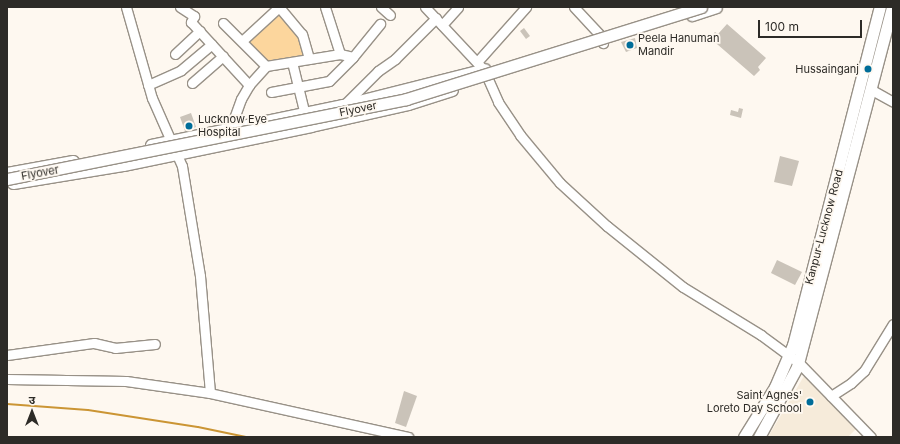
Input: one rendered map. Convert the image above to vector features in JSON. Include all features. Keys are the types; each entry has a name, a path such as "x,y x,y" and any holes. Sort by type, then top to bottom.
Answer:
{"main road":[{"path":"601,39 687,7"},
{"name":"Flyover","path":"7,179 177,147 406,99 701,7"},
{"path":"7,172 234,128 343,105 601,39 716,7"},
{"name":"Kanpur-Lucknow Road","path":"759,437 784,394 799,363 822,256 880,7"},
{"name":"Kanpur-Lucknow Road","path":"744,437 775,387 789,356 822,256 892,10"},
{"path":"7,184 123,166 408,104 483,70"}],"street":[{"path":"126,7 148,86 182,166 200,276 210,393"},
{"path":"180,7 194,16 191,22 249,85"},
{"path":"242,41 279,7 302,34 309,59"},
{"path":"325,7 340,54"},
{"path":"381,7 390,15"},
{"path":"425,7 483,70 498,102 520,134 560,183 590,210 683,287 761,335 799,363 871,437"},
{"path":"343,105 378,71 395,60 458,7"},
{"path":"483,70 526,7"},
{"path":"574,7 601,39"},
{"path":"223,23 266,66"},
{"path":"271,92 329,81 353,57 380,24"},
{"path":"175,54 200,31"},
{"path":"148,86 181,70 212,44"},
{"path":"234,128 233,121 249,85 266,66 340,54 353,57"},
{"path":"192,84 223,56"},
{"path":"292,62 304,113 311,126"},
{"path":"870,90 893,102"},
{"path":"831,396 851,383 864,371 893,324"},
{"path":"7,355 94,343 115,348 155,344"},
{"path":"7,379 126,381 210,393 408,437"}],"shaded area":[{"path":"278,11 300,36 306,55 265,61 246,40"},
{"name":"Saint Agnes' Loreto Day School","path":"804,376 857,428 848,437 768,437"}],"building":[{"path":"727,24 766,58 758,67 760,70 754,76 710,38 715,32 718,34"},
{"path":"524,28 530,36 526,39 520,31"},
{"name":"Peela Hanuman Mandir","path":"635,38 637,48 626,52 621,42"},
{"path":"739,108 743,109 741,118 730,115 731,110 738,112"},
{"path":"191,113 196,127 185,131 180,117"},
{"path":"780,156 799,161 792,186 774,182"},
{"path":"777,260 802,272 795,285 771,273"},
{"path":"404,391 417,396 406,427 395,423"}],"waterway":[{"path":"7,404 88,410 198,427 246,437"}],"place":[{"name":"Peela Hanuman Mandir","path":"630,45"},
{"name":"Hussainganj","path":"868,69"},
{"name":"Lucknow Eye Hospital","path":"189,126"},
{"name":"Saint Agnes' Loreto Day School","path":"810,402"}]}
